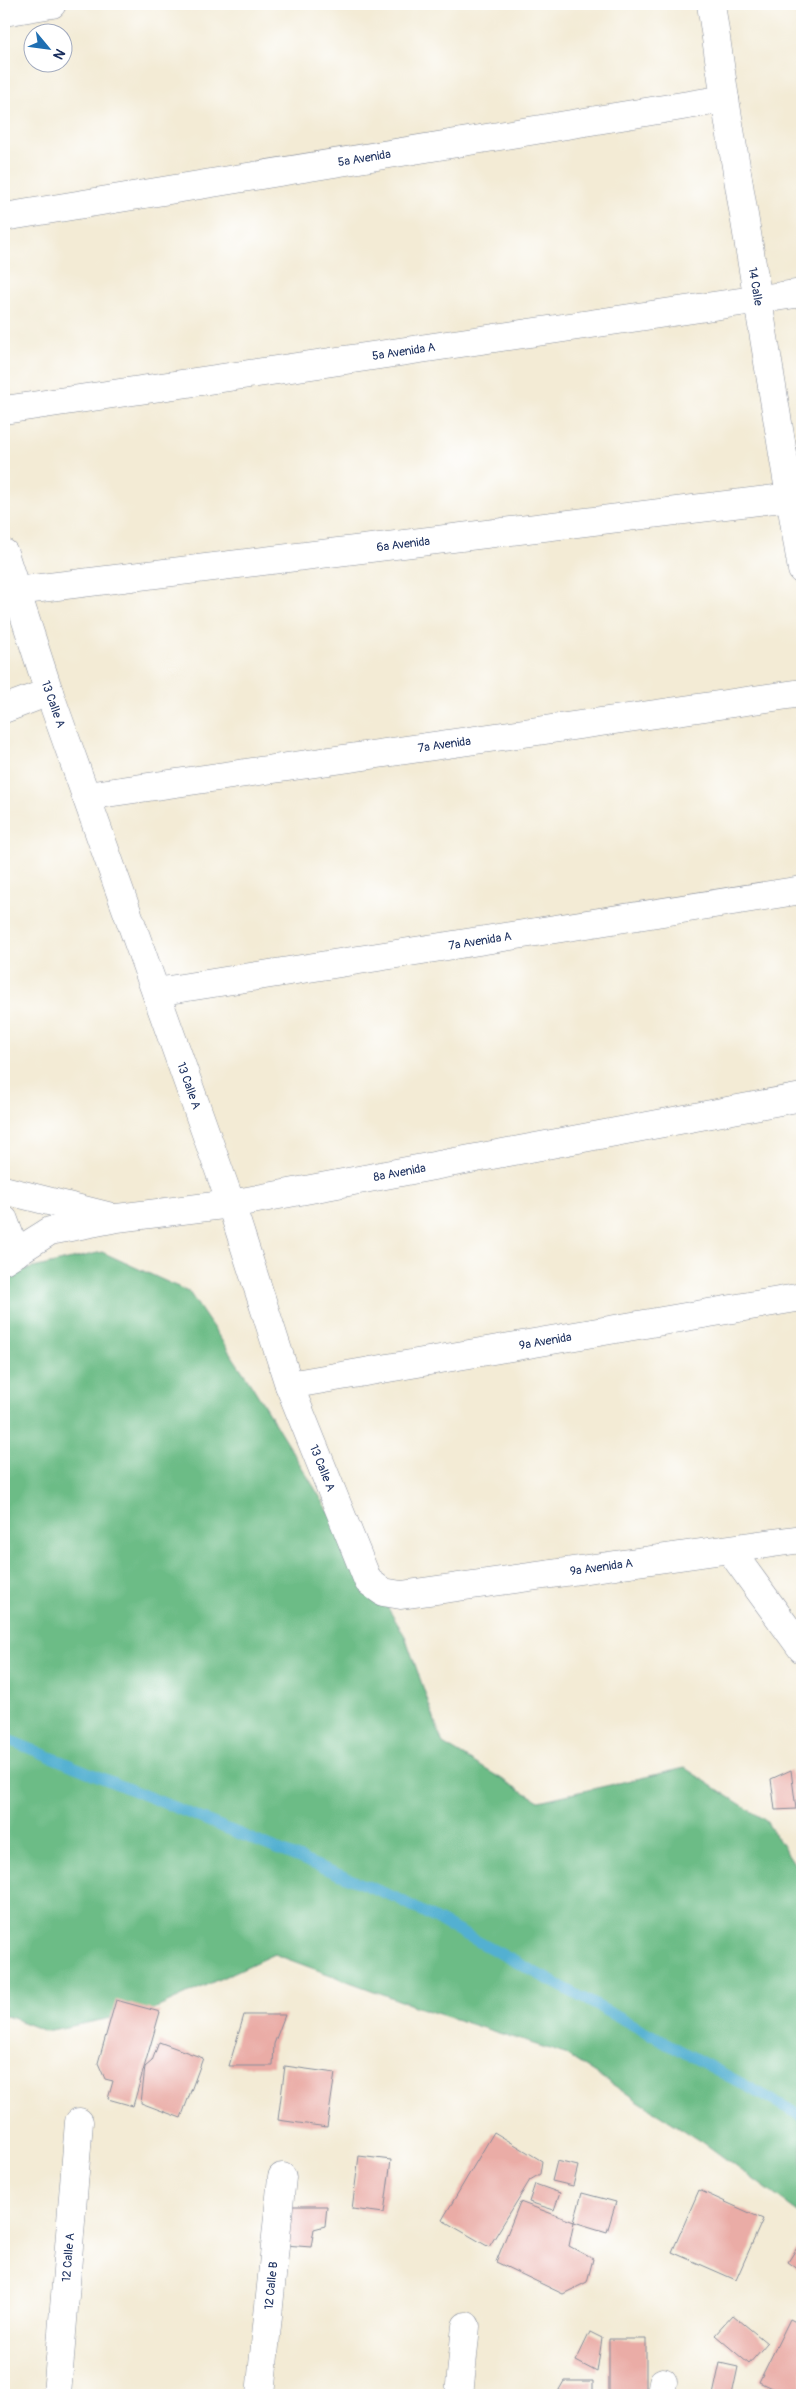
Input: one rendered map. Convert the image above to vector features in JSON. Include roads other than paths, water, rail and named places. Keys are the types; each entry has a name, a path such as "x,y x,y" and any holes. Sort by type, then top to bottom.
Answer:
{"street":[{"path":"4,12 52,4"},
{"name":"14 Calle","path":"711,4 802,570"},
{"name":"5a Avenida","path":"4,217 725,99"},
{"name":"5a Avenida A","path":"4,410 802,293"},
{"name":"6a Avenida","path":"16,591 791,497"},
{"name":"13 Calle A","path":"4,553 49,692 231,1204 288,1385 368,1581 383,1592 401,1595"},
{"path":"4,709 49,692"},
{"name":"7a Avenida","path":"86,796 802,693"},
{"name":"7a Avenida A","path":"156,992 802,890"},
{"name":"8a Avenida","path":"10,1257 50,1231 117,1218 231,1204 802,1097"},
{"path":"4,1190 117,1218"},
{"path":"4,1220 10,1257"},
{"name":"9a Avenida","path":"288,1385 802,1297"},
{"name":"9a Avenida A","path":"401,1595 802,1539"},
{"path":"730,1550 802,1649"},
{"name":"12 Calle A","path":"57,2395 79,2122"},
{"name":"12 Calle B","path":"260,2395 282,2177"},
{"path":"458,2395 466,2326"}],"waterway":[{"path":"4,1738 397,1898 802,2116"}]}
